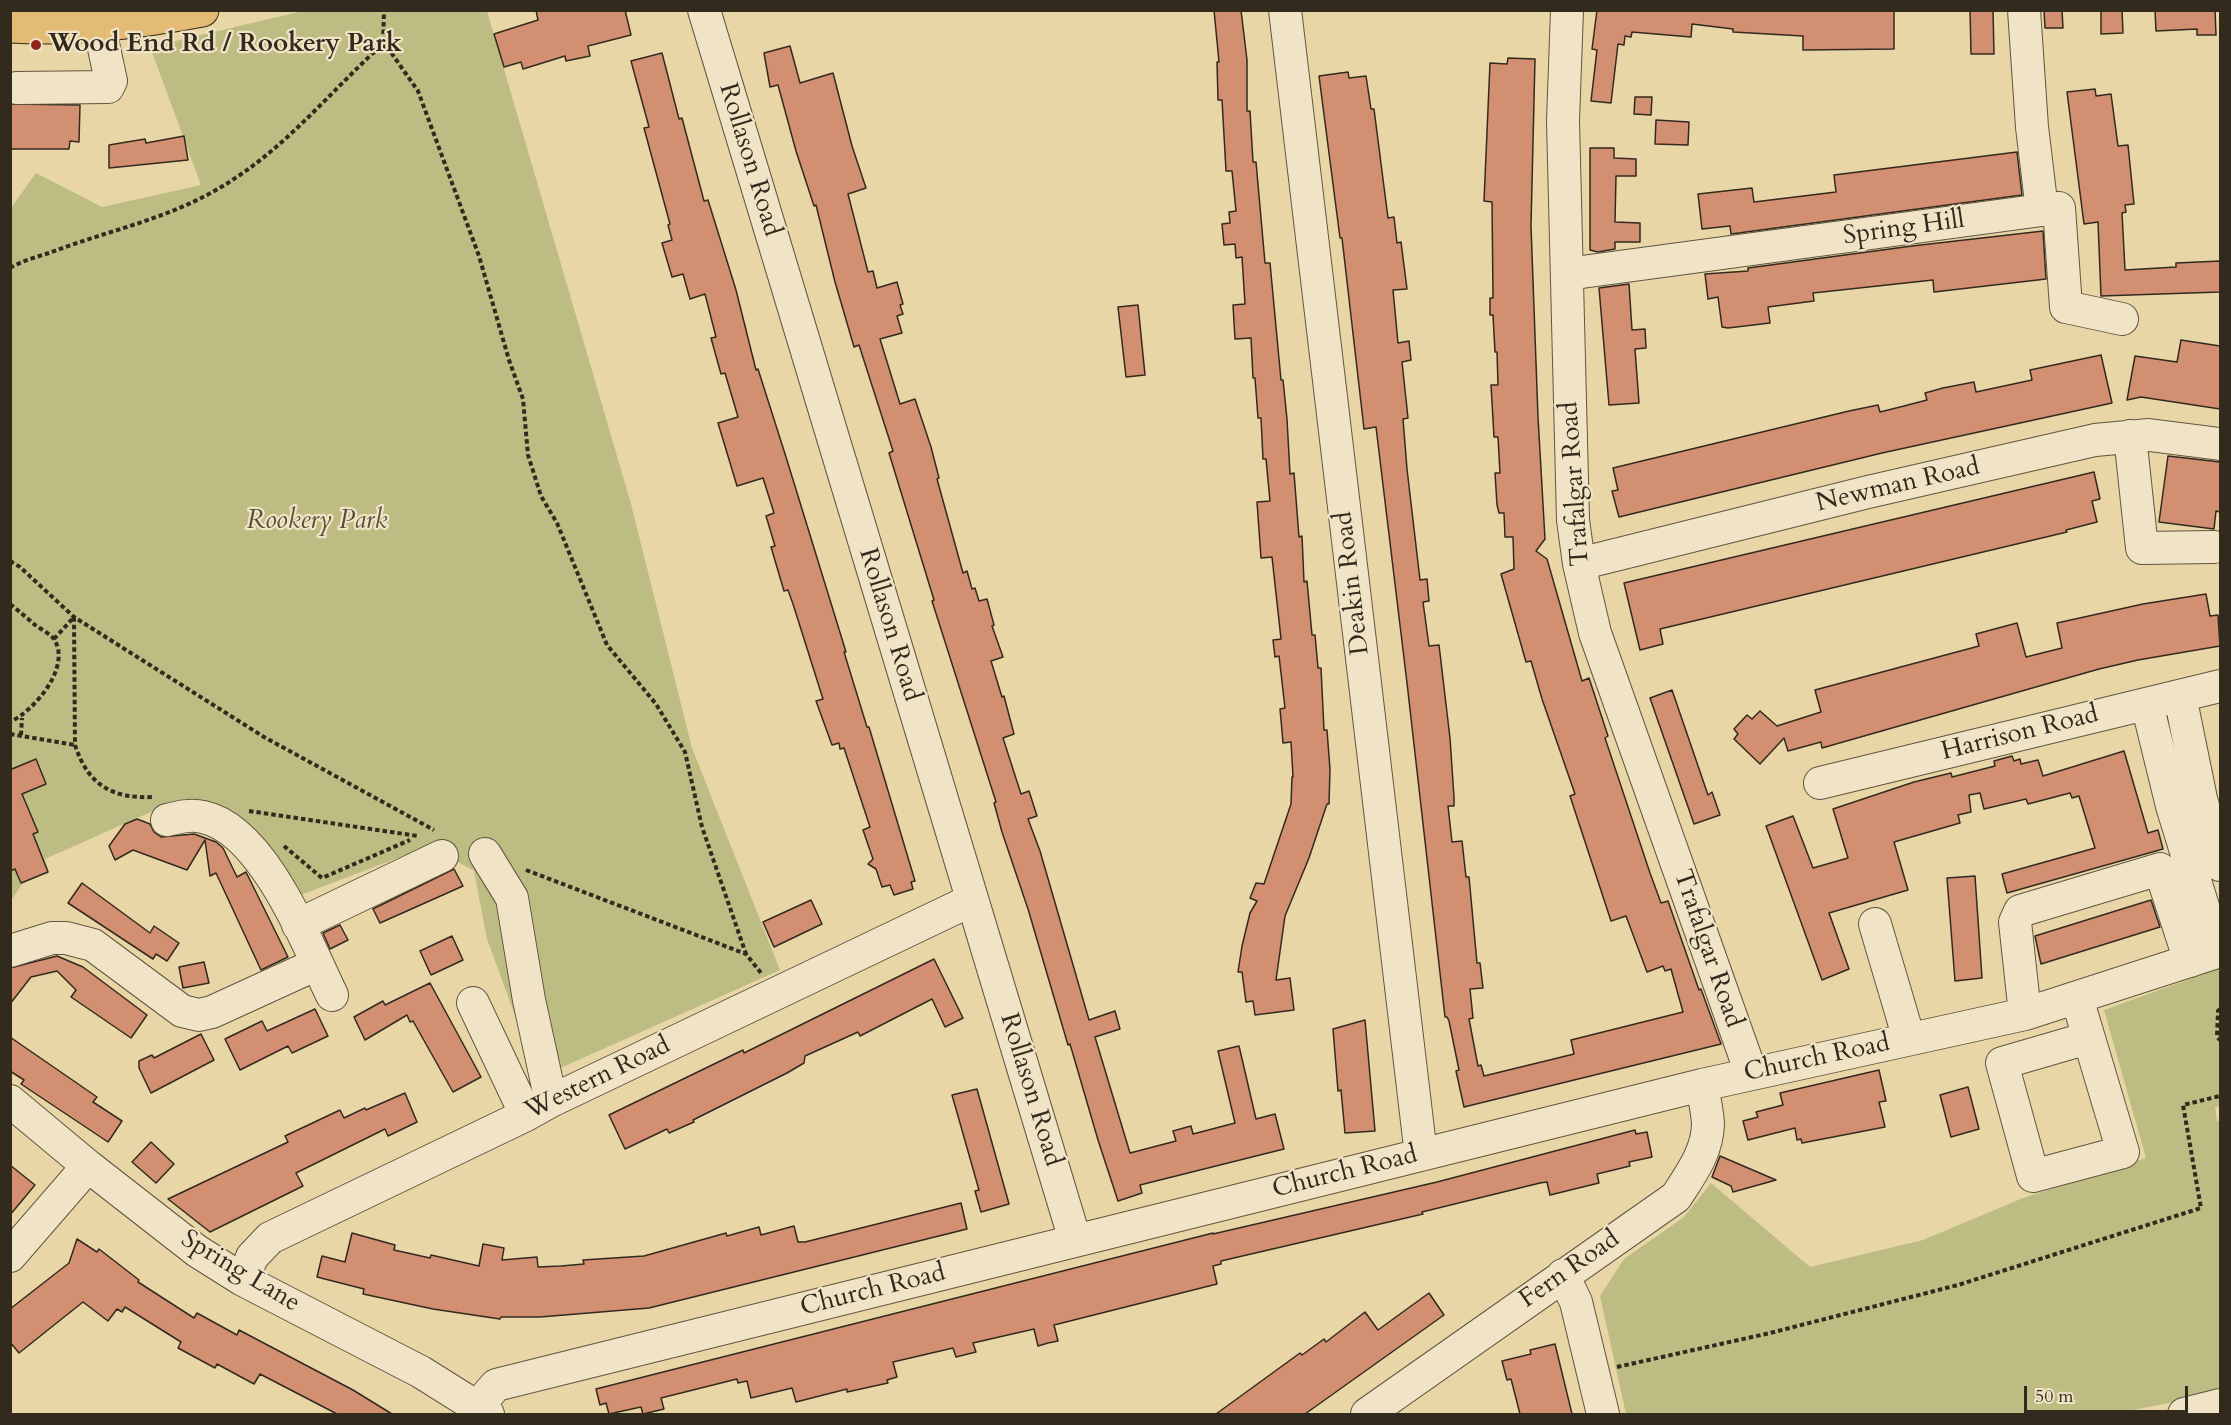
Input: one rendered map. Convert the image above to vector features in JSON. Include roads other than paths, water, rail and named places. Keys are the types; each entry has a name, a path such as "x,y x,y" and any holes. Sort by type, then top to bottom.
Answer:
{"main road":[{"path":"10,27 37,28 132,23 202,10"}],"street":[{"name":"Rollason Road","path":"704,10 1076,1240"},
{"name":"Deakin Road","path":"1285,10 1421,1155"},
{"name":"Trafalgar Road","path":"1566,10 1563,121 1573,520 1579,564 1595,633 1751,1073"},
{"path":"2024,10 2032,127 2042,210 2059,208 2066,308 2122,319"},
{"path":"16,88 108,87 111,81 99,24"},
{"name":"Spring Hill","path":"1567,274 2042,210"},
{"name":"Newman Road","path":"1579,564 1880,489 2095,440 2149,435 2220,444"},
{"path":"2130,436 2142,548 2214,547"},
{"name":"Harrison Road","path":"1820,783 2220,686"},
{"path":"2180,696 2201,798 2220,865"},
{"path":"2147,704 2209,955"},
{"path":"161,808 186,816 204,817 242,838 275,880 332,995"},
{"path":"297,926 439,840"},
{"path":"485,854 512,898 529,1000 539,1108"},
{"path":"2025,1014 2015,922 2020,911 2160,868 2209,955"},
{"name":"Western Road","path":"243,1280 252,1257 270,1238 972,900"},
{"path":"1875,924 1909,1039"},
{"path":"10,951 52,938 66,938 93,945 182,1011 199,1015 224,1007 316,964"},
{"name":"Church Road","path":"482,1411 496,1386 1751,1073 2025,1014 2209,955"},
{"path":"2077,998 2123,1152 2033,1176 2002,1063 2088,1038"},
{"path":"473,1003 539,1108"},
{"name":"Fern Road","path":"1367,1414 1676,1197 1693,1172 1705,1143 1708,1122 1702,1085"},
{"name":"Spring Lane","path":"10,1101 88,1166 197,1251 243,1280 421,1372 482,1411"},
{"path":"10,1257 88,1166"},
{"path":"1563,1275 1576,1302 1603,1414"},
{"path":"2184,1414 2220,1406"}],"place":[{"name":"Wood End Rd / Rookery Park","path":"36,45"}],"park label":[{"name":"Rookery Park","path":"317,522"}]}
